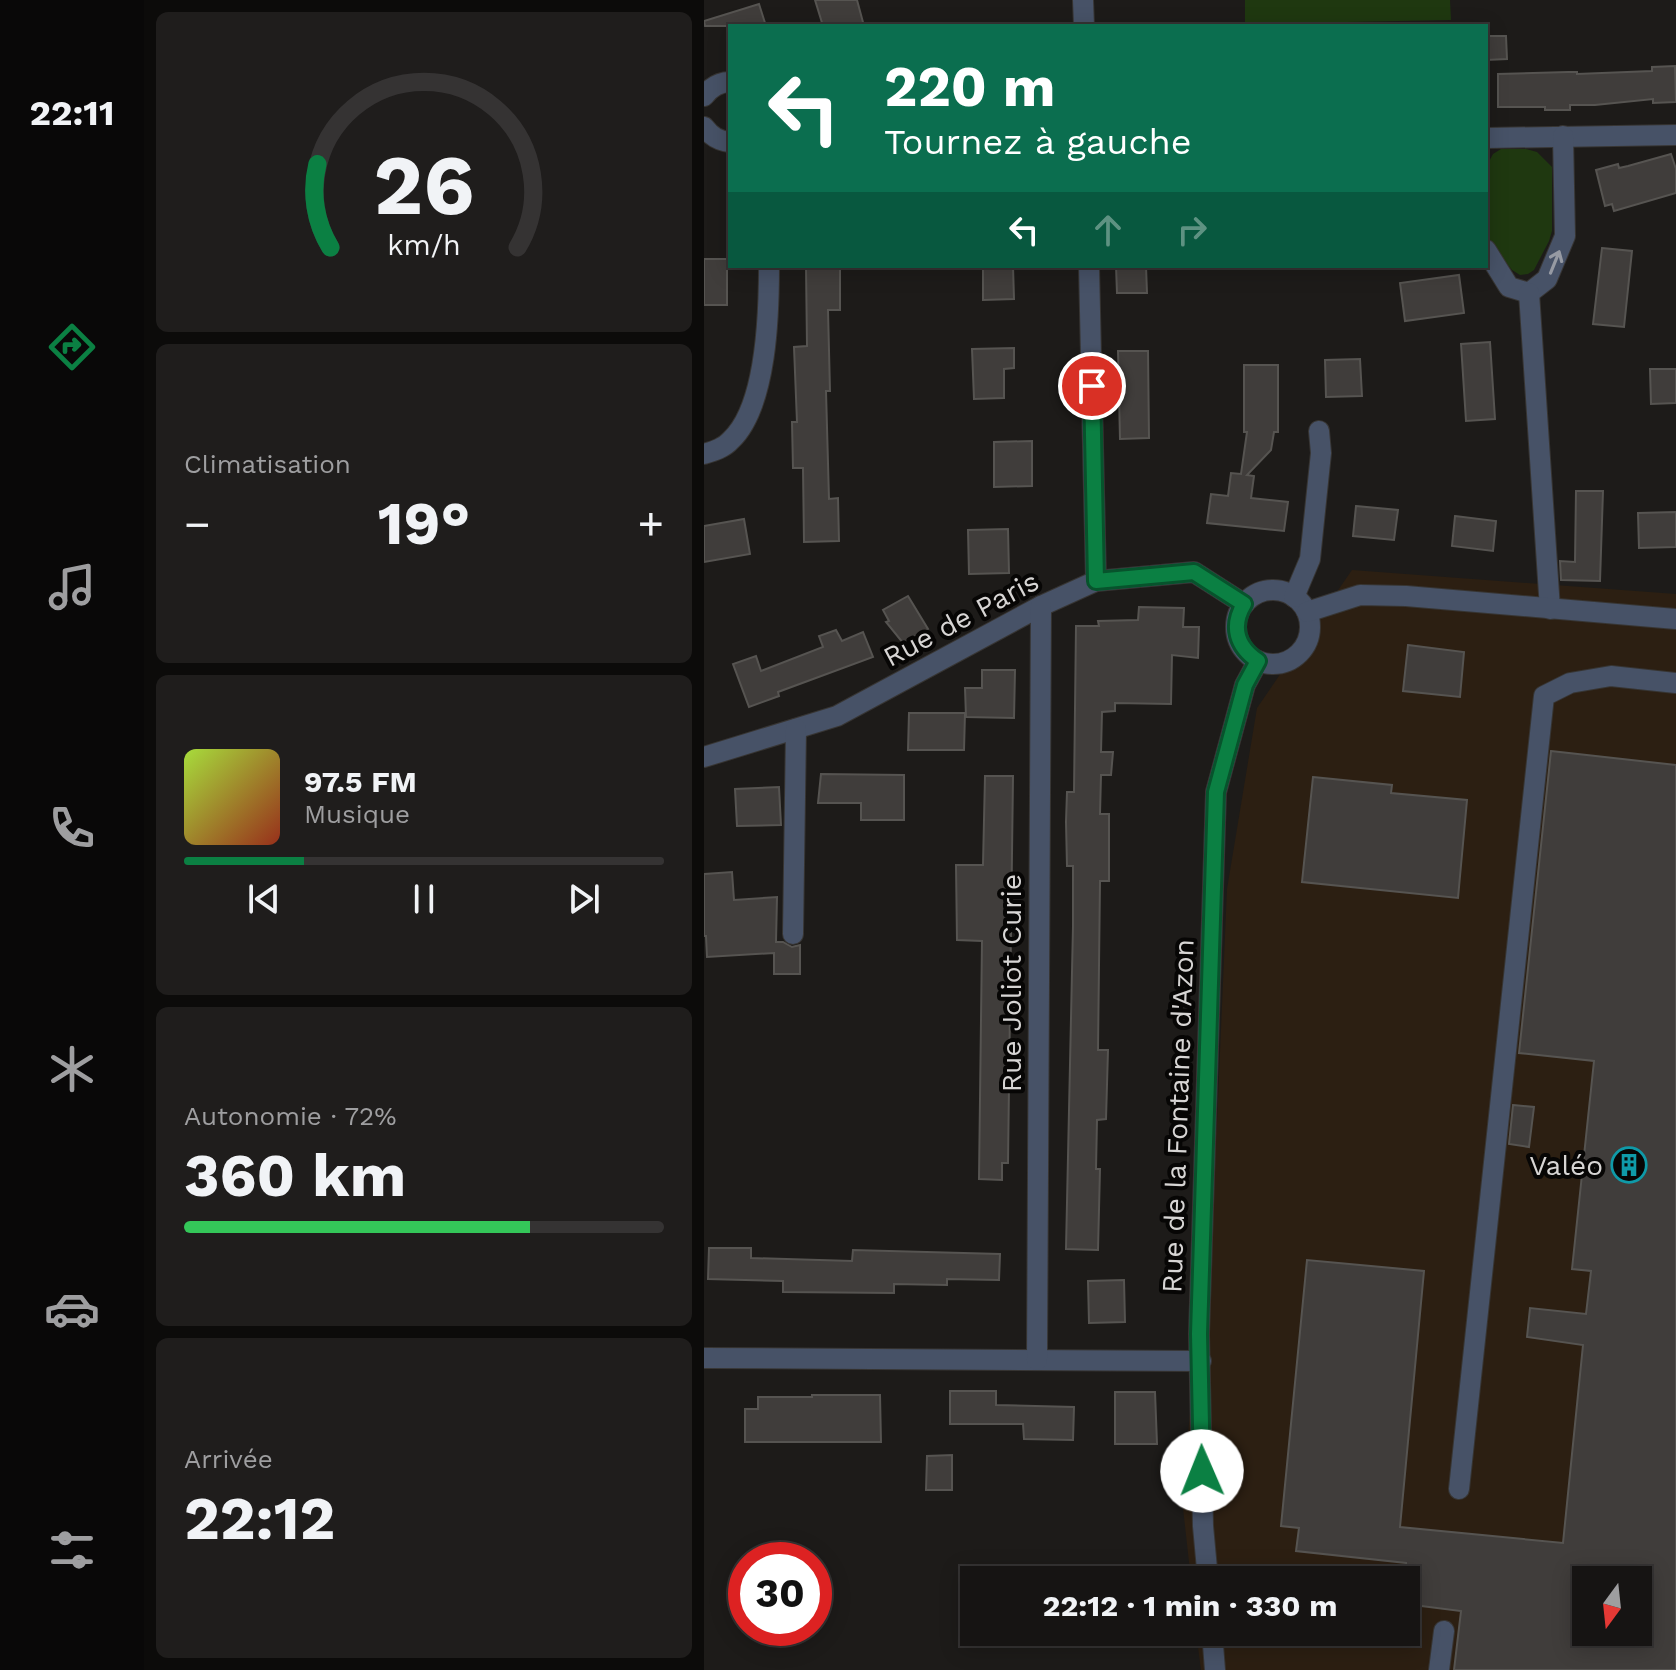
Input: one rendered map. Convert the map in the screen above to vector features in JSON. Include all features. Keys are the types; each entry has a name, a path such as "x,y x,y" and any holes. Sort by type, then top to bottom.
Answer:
{"street":[{"path":"1083,0 1084,24"},
{"path":"704,96 718,84 728,82"},
{"path":"704,127 718,139 728,142"},
{"path":"1488,138 1676,135"},
{"path":"1529,293 1547,279 1565,236 1563,136"},
{"path":"1488,253 1509,287 1529,293"},
{"path":"704,454 718,450 731,441 743,427 751,409 763,360 769,314 769,268"},
{"path":"1089,268 1096,581"},
{"path":"1529,293 1550,609"},
{"path":"1300,604 1310,559 1321,453 1319,431"},
{"name":"Rue de Paris","path":"704,757 837,716 1041,606 1096,581 1194,572 1244,604"},
{"path":"1274,590 1284,592 1300,604 1310,624 1309,637 1294,657 1270,664 1258,661 1241,646 1236,624 1244,604 1252,596 1274,590"},
{"path":"1300,604 1360,595 1418,597 1676,619"},
{"name":"Rue Joliot Curie","path":"1037,1360 1041,606"},
{"name":"Rue de la Fontaine d'Azon","path":"1207,1566 1199,1334 1216,792 1245,685 1258,661"},
{"path":"1459,1489 1544,696 1570,683 1611,676 1676,683"},
{"path":"793,934 796,729"},
{"path":"705,1358 1201,1361"},
{"path":"1439,1670 1444,1631"},
{"path":"1213,1646 1215,1670"}],"shaded area":[{"path":"1352,570 1676,594 1676,1670 1201,1670 1198,1646 1420,1646 1420,1566 1189,1566 1182,1499 1217,1122 1227,889 1257,708"}],"green space":[{"path":"1245,0 1450,0 1451,20 1245,24"},
{"path":"1501,149 1526,149 1537,152 1552,167 1552,231 1534,270 1528,274 1520,275 1512,270 1488,236 1488,163 1493,154"}],"building":[{"path":"815,0 857,0 863,24 822,24"},
{"path":"759,4 765,24 705,26 704,21"},
{"path":"1488,36 1506,36 1507,59 1488,60"},
{"path":"1675,66 1676,102 1653,103 1653,99 1570,105 1570,110 1498,107 1498,74 1652,71 1652,67"},
{"path":"1671,154 1676,169 1676,193 1614,211 1612,204 1605,206 1596,170 1618,164 1619,168"},
{"path":"1602,248 1632,251 1624,327 1593,324"},
{"path":"704,259 727,259 727,305 704,305"},
{"path":"806,268 840,268 840,310 828,310 830,391 826,391 829,499 838,498 839,541 804,542 803,468 793,468 792,422 797,422 794,347 807,346"},
{"path":"983,268 1013,268 1014,299 983,300"},
{"path":"1116,268 1146,268 1147,293 1117,293"},
{"path":"1459,275 1464,313 1405,321 1400,283"},
{"path":"1490,342 1495,419 1466,421 1461,344"},
{"path":"1014,348 1014,368 1004,369 1004,398 974,399 972,349"},
{"path":"1118,351 1148,351 1149,438 1120,439"},
{"path":"1360,359 1362,396 1326,397 1325,360"},
{"path":"1244,365 1278,365 1278,432 1274,432 1271,450 1247,475 1254,476 1251,498 1288,502 1284,531 1207,523 1211,494 1228,496 1231,473 1241,474 1247,432 1244,432"},
{"path":"1650,369 1676,369 1676,403 1651,404"},
{"path":"1032,441 1032,486 994,487 994,442"},
{"path":"1576,491 1603,491 1600,581 1561,580 1560,561 1575,562"},
{"path":"1356,506 1398,510 1394,540 1353,536"},
{"path":"1676,512 1676,547 1639,548 1638,513"},
{"path":"1455,516 1496,521 1493,551 1452,546"},
{"path":"744,519 750,554 704,562 704,526"},
{"path":"1008,529 1009,573 969,574 968,530"},
{"path":"908,596 928,629 903,643 886,622 889,621 883,610"},
{"path":"1139,607 1184,608 1183,627 1199,627 1198,658 1172,655 1171,704 1115,703 1115,711 1102,712 1101,752 1113,752 1111,775 1101,775 1100,814 1109,814 1109,881 1100,881 1098,1050 1108,1050 1106,1119 1097,1120 1096,1169 1100,1169 1098,1250 1066,1249 1073,866 1067,866 1066,822 1067,792 1074,792 1076,626 1099,626 1098,621 1138,620"},
{"path":"836,630 842,641 863,632 873,657 778,692 779,696 749,707 733,664 756,656 761,671 823,647 819,636"},
{"path":"1408,645 1464,652 1460,697 1403,691"},
{"path":"982,670 1015,670 1014,718 966,717 965,688 982,688"},
{"path":"909,713 965,713 964,750 908,750"},
{"name":"Valéo","path":"1551,751 1676,765 1676,1670 1454,1670 1461,1611 1420,1606 1420,1566 1296,1551 1299,1528 1281,1526 1307,1260 1424,1271 1400,1527 1563,1543 1583,1345 1527,1337 1530,1308 1586,1314 1591,1271 1572,1269 1594,1061 1519,1053"},
{"path":"821,774 904,775 904,820 861,820 861,803 818,803"},
{"path":"985,776 1013,776 1008,1163 1002,1163 1002,1180 979,1179 982,941 957,940 956,865 983,865"},
{"path":"1313,777 1392,785 1391,793 1467,800 1458,898 1302,882"},
{"path":"779,787 781,825 737,826 735,789"},
{"path":"732,872 734,900 777,897 776,942 792,947 800,945 800,974 774,974 774,953 707,957 704,874"},
{"path":"1513,1105 1534,1107 1529,1147 1509,1144"},
{"path":"709,1248 751,1248 751,1258 852,1261 853,1250 1000,1254 999,1280 947,1279 947,1285 894,1284 894,1293 783,1292 783,1281 708,1279"},
{"path":"1124,1280 1125,1322 1089,1323 1088,1281"},
{"path":"950,1391 996,1391 996,1405 1074,1407 1073,1440 1024,1439 1023,1424 950,1424"},
{"path":"1115,1392 1155,1392 1157,1444 1115,1444"},
{"path":"880,1395 881,1442 745,1442 745,1409 758,1409 758,1397"},
{"path":"952,1455 952,1490 926,1490 927,1456"}],"place":[{"name":"Valéo","path":"1629,1165"}],"route":[{"path":"1092,386 1096,581 1194,572 1244,604 1236,624 1237,635 1241,646 1258,661 1245,685 1216,792 1199,1334 1202,1471"}]}
